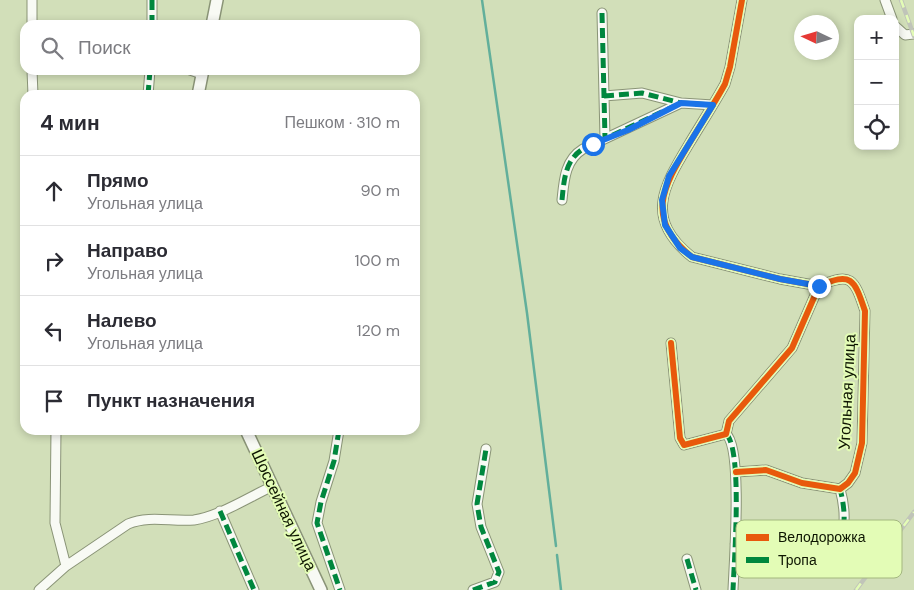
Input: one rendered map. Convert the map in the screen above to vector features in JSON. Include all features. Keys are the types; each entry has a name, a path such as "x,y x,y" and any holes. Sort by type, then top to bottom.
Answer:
{"main road":[{"path":"213,20 217,0"},
{"path":"199,90 202,75"},
{"name":"Шоссейная улица","path":"248,435 321,590"}],"street":[{"path":"32,0 32,20"},
{"path":"152,0 152,20"},
{"path":"733,590 736,472 733,445 726,434 729,421 792,348 819,286 780,279 692,257 680,248 665,225 662,200 669,176 725,84 730,67 742,0"},
{"path":"885,0 891,15"},
{"path":"602,13 605,138"},
{"path":"899,30 905,35 914,34"},
{"path":"32,75 33,90"},
{"path":"148,90 150,75"},
{"path":"604,96 642,93 681,103 713,105"},
{"path":"562,200 567,170 574,154 605,138 628,130 681,103"},
{"name":"Угольная улица","path":"819,286 839,277 846,278 852,282 865,310 862,443 855,473 848,483 840,489"},
{"path":"671,343 680,438 684,445 726,434"},
{"path":"56,435 55,523 66,566"},
{"path":"338,435 334,461 321,502 317,523 340,590"},
{"path":"473,590 495,582 500,572 481,527 477,504 486,449"},
{"path":"736,472 766,470 802,483 840,489 843,502 843,520"},
{"path":"39,590 66,566 136,521 162,518 194,520 220,511 273,486"},
{"path":"220,511 254,590"},
{"path":"686,559 696,590"}],"waterway":[{"path":"482,0 527,313 556,546"},
{"path":"557,555 561,590"}],"railway":[{"path":"901,0 914,36"},
{"path":"902,528 914,512"},
{"path":"856,590 865,578"}],"marked path":[{"path":"152,0 152,20"},
{"path":"602,13 605,138"},
{"path":"148,90 150,75"},
{"path":"604,96 642,93 681,103"},
{"path":"562,200 566,171 572,159 583,149 681,103 713,105"},
{"path":"726,434 731,444 736,482 733,590"},
{"path":"338,435 334,461 321,502 317,523 340,590"},
{"path":"473,590 495,582 499,572 481,527 477,504 486,449"},
{"path":"840,489 844,520"},
{"path":"220,511 254,590"},
{"path":"687,559 696,590"}],"cycle path":[{"path":"742,0 730,67 725,84 672,174 663,202 663,216 668,229 677,243 692,257 780,279 819,286"},
{"path":"671,343 680,438 684,445 726,434 729,421 792,348 819,286 838,279 845,279 850,281 858,291 865,311 862,443 855,473 848,483 840,489 802,483 766,470 736,472"}],"route":[{"path":"593,144 628,130 681,103 713,105 669,176 662,200 662,213 665,225 680,248 692,257 780,279 819,286"}]}
